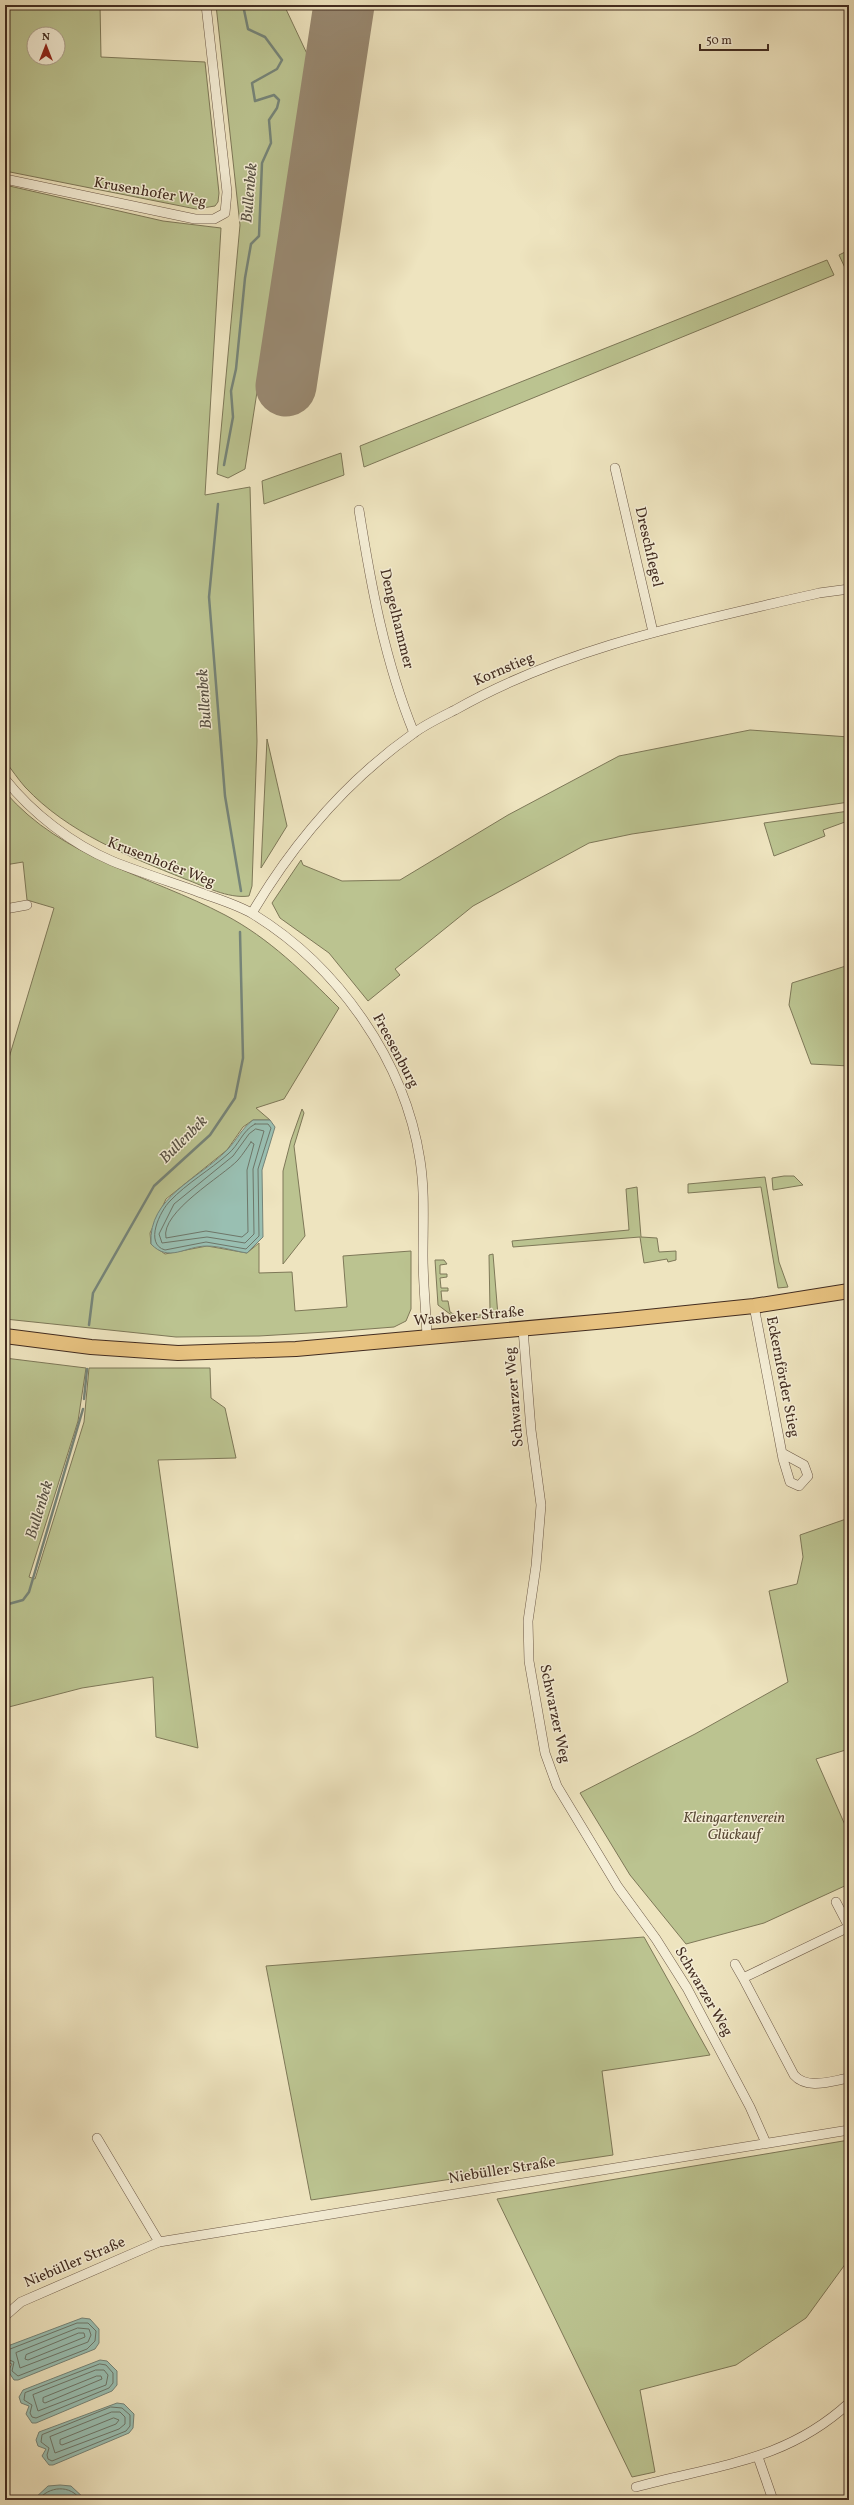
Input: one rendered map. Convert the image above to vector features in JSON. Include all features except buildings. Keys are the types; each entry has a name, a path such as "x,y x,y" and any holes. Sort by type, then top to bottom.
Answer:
{"main road":[{"name":"Wasbeker Straße","path":"5,1336 91,1347 194,1352 296,1349 523,1329 754,1306 849,1291"}],"street":[{"name":"Krusenhofer Weg","path":"5,179 195,219 214,219 224,213 227,192 206,5"},
{"name":"Dreschflegel","path":"615,468 653,632"},
{"name":"Dengelhammer","path":"359,510 369,577 383,638 414,733"},
{"name":"Kornstieg","path":"252,913 294,847 332,802 359,777 414,733 476,698 526,675 653,632 819,593 849,589"},
{"name":"Krusenhofer Weg","path":"5,779 34,810 68,837 110,860 236,906"},
{"path":"5,909 27,905"},
{"name":"Freesenburg","path":"236,906 252,913 286,937 313,962 354,1008 377,1041 397,1078 410,1113 425,1201 423,1256 427,1337"},
{"name":"Eckernförder Stieg","path":"754,1306 782,1453"},
{"name":"Schwarzer Weg","path":"523,1329 531,1430 541,1505 536,1566 528,1621 528,1661 545,1753 556,1786 618,1887 656,1939 687,1988 750,2107 766,2143"},
{"path":"743,1978 849,1927 836,1902"},
{"path":"735,1964 790,2069 799,2081 809,2084 849,2078"},
{"name":"Niebüller Straße","path":"5,2316 21,2302 159,2242 849,2130"},
{"path":"97,2138 159,2242"},
{"path":"636,2487 758,2457 812,2430 849,2403"},
{"path":"758,2457 773,2500"}],"green space":[{"path":"5,5 100,5 101,57 205,62 219,193 218,202 215,206 196,209 5,171"},
{"path":"216,5 284,5 309,58 245,469 228,478 217,474 240,225"},
{"path":"5,185 163,221 221,228 205,495 250,487 257,741 252,886 249,896 233,896 216,891 100,842 60,818 42,803 25,787 5,761"},
{"path":"849,250 849,269 846,270 839,255"},
{"path":"827,260 834,275 364,467 360,446"},
{"path":"341,453 344,475 264,504 262,481"},
{"path":"750,730 849,737 849,802 632,834 589,843 473,906 395,969 400,975 368,1001 329,953 280,918 272,903 301,860 303,865 342,881 400,880 508,815 619,756"},
{"path":"267,739 287,826 261,868"},
{"path":"5,792 28,815 53,834 80,850 108,864 196,901 241,924 271,945 285,957 339,1008 284,1099 256,1108 270,1120 253,1120 243,1127 227,1150 166,1199 150,1233 151,1244 165,1254 207,1246 247,1253 259,1243 259,1273 292,1272 295,1311 347,1307 343,1256 411,1251 411,1309 406,1321 394,1327 343,1331 259,1336 176,1337 5,1319 5,1071 54,908 27,900 23,862 5,865"},
{"path":"849,811 849,828 847,828 845,822 823,830 825,836 774,856 764,823"},
{"path":"849,965 849,1066 811,1064 789,1005 792,983"},
{"path":"302,1109 304,1113 294,1146 305,1236 283,1264 283,1171 291,1140"},
{"path":"794,1176 803,1185 773,1190 772,1178"},
{"path":"765,1177 779,1262 788,1287 778,1288 761,1187 688,1193 688,1184"},
{"path":"637,1187 641,1237 657,1238 659,1252 676,1251 676,1260 668,1262 667,1259 644,1263 640,1237 513,1247 512,1241 629,1230 626,1189"},
{"path":"493,1254 498,1316 468,1318 468,1315 485,1315 490,1310 489,1255"},
{"path":"435,1260 444,1260 447,1264 440,1265 440,1274 447,1274 447,1277 440,1278 441,1288 448,1288 448,1291 441,1291 442,1301 448,1301 450,1312 457,1316 466,1315 466,1318 454,1317 438,1305"},
{"path":"5,1358 86,1368 78,1421 29,1577 35,1579 84,1422 89,1368 210,1368 211,1398 225,1408 236,1458 158,1460 198,1748 156,1737 153,1677 82,1688 5,1708"},
{"name":"Kleingartenverein Glückauf","path":"849,1518 849,1749 816,1759 849,1834 849,1884 764,1923 686,1944 630,1875 580,1793 695,1734 788,1682 769,1591 797,1584 803,1557 800,1535"},
{"path":"644,1937 710,2055 602,2071 613,2155 311,2200 266,1966"},
{"path":"849,2140 849,2259 806,2318 736,2365 640,2390 655,2472 632,2477 497,2199"}],"water":[{"path":"253,1120 270,1120 275,1127 262,1170 263,1237 247,1253 212,1246 199,1247 171,1253 158,1250 151,1244 152,1228 166,1201 177,1190 227,1150 245,1127"},
{"path":"82,2318 90,2319 99,2329 99,2343 95,2349 18,2380 14,2380 8,2371 12,2364 5,2361 5,2347"},
{"path":"100,2360 107,2361 117,2371 117,2385 112,2391 36,2423 32,2423 26,2414 29,2406 21,2403 19,2397 23,2390"},
{"path":"117,2403 124,2404 134,2414 133,2428 129,2433 53,2465 49,2465 42,2456 46,2449 38,2446 36,2440 39,2432"},
{"path":"48,2486 71,2486 86,2500 33,2500"}],"waterway":[{"name":"Bullenbek","path":"224,465 233,417 231,391 236,369 245,278 251,244 259,236 262,163 271,143 269,120 277,108 279,100 274,95 255,101 252,83 277,69 282,60 265,37 248,29 243,5"},
{"name":"Bullenbek","path":"218,504 209,597 225,796 241,891"},
{"name":"Bullenbek","path":"89,1325 93,1293 154,1186 210,1135 235,1098 243,1058 240,932"},
{"name":"Bullenbek","path":"84,1399 87,1369"},
{"name":"Bullenbek","path":"5,1605 23,1600 29,1592 83,1409"}],"runway":[{"path":"286,386 344,5"}]}
